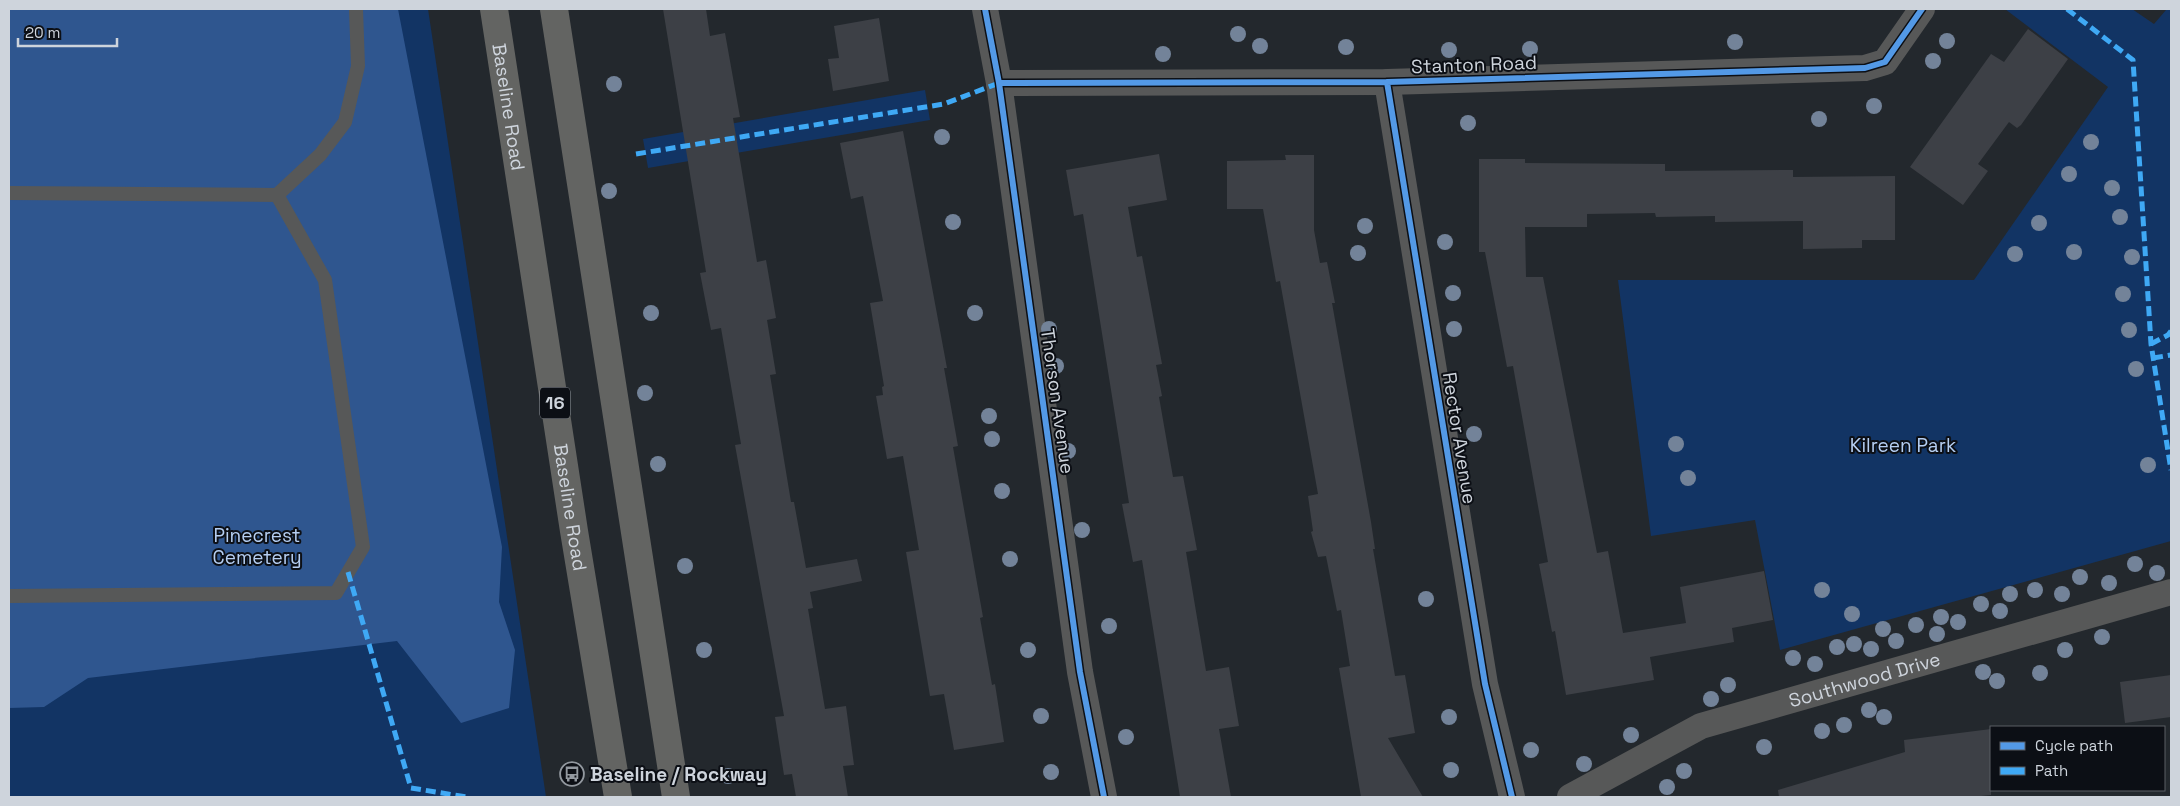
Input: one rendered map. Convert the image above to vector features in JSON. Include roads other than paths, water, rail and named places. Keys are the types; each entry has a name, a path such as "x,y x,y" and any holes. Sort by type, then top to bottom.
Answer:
{"main road":[{"name":"Baseline Road","path":"494,9 574,531 618,797"},
{"path":"554,9 676,797"}],"street":[{"name":"Thorson Avenue","path":"985,9 999,83 1080,672 1104,797"},
{"name":"Stanton Road","path":"999,83 1387,82 1865,68 1885,62 1922,9"},
{"name":"Rector Avenue","path":"1387,82 1485,684 1512,797"},
{"name":"Southwood Drive","path":"1570,797 1701,726 2171,592"}],"lane":[{"path":"9,193 277,195 320,155 345,122 358,66 356,9"},
{"path":"9,596 336,593 363,547 325,280 277,195"}],"place":[{"name":"Baseline / Rockway","path":"572,774"}],"park label":[{"name":"Kilreen Park","path":"1903,445"},
{"name":"Pinecrest Cemetery","path":"257,546"}]}
